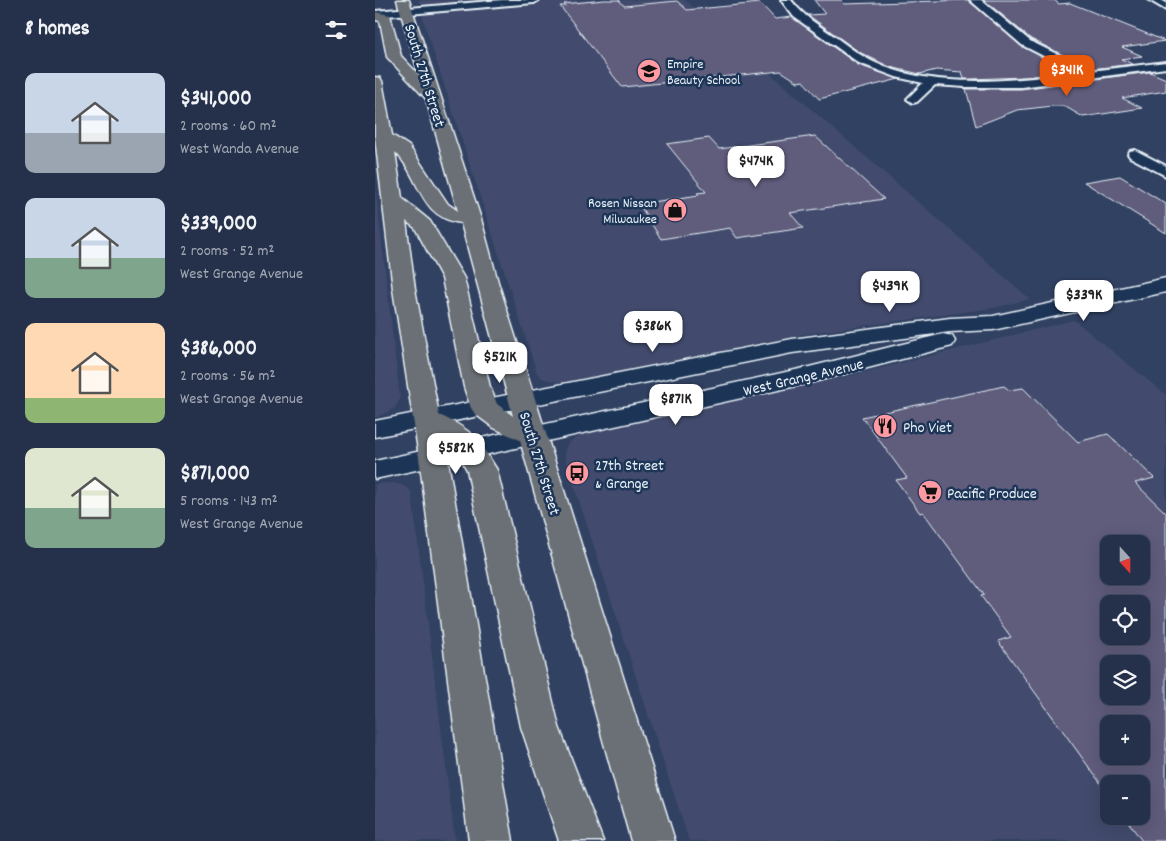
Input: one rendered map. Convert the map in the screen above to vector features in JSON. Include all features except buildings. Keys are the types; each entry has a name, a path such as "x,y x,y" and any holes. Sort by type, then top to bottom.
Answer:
{"main road":[{"path":"388,0 390,8 405,6"},
{"name":"South 27th Street","path":"405,6 471,219 653,841"},
{"path":"375,15 386,18 394,57 415,82 434,99"},
{"path":"375,80 404,289 433,457 491,841"},
{"path":"384,138 403,150 441,208 452,216 471,219"},
{"path":"393,200 423,225 453,278 477,388 485,408 504,422 533,436"},
{"path":"427,420 454,432 470,449 483,470 540,726 581,841"}],"street":[{"path":"375,15 405,6 534,0"},
{"path":"786,0 797,15 863,61 893,73 932,82 999,85 1166,65"},
{"path":"975,0 1026,44 1089,75"},
{"path":"1154,0 1166,7"},
{"path":"913,100 932,82"},
{"path":"1135,154 1166,172"},
{"name":"West Grange Avenue","path":"375,430 792,346 950,325 993,323 1166,285"},
{"name":"West Grange Avenue","path":"375,470 810,375 962,336 993,323"},
{"path":"792,346 810,375"}],"shaded area":[{"path":"418,0 502,0 427,6 421,5"},
{"path":"565,0 685,0 1030,299 993,308 810,333 568,382 557,382 542,378 537,373 422,16 433,12"},
{"path":"375,184 400,399 395,408 375,418"},
{"path":"1074,320 1166,395 1166,841 689,841 565,457 565,448 571,441 581,435 850,376"},
{"path":"392,483 409,489 412,495 455,841 375,841 375,484"}],"place":[{"name":"Empire Beauty School","path":"649,71"},
{"name":"Rosen Nissan Milwaukee","path":"675,210"},
{"name":"Pho Viet","path":"885,426"},
{"name":"27th Street & Grange","path":"577,473"},
{"name":"Pacific Produce","path":"930,492"}]}
